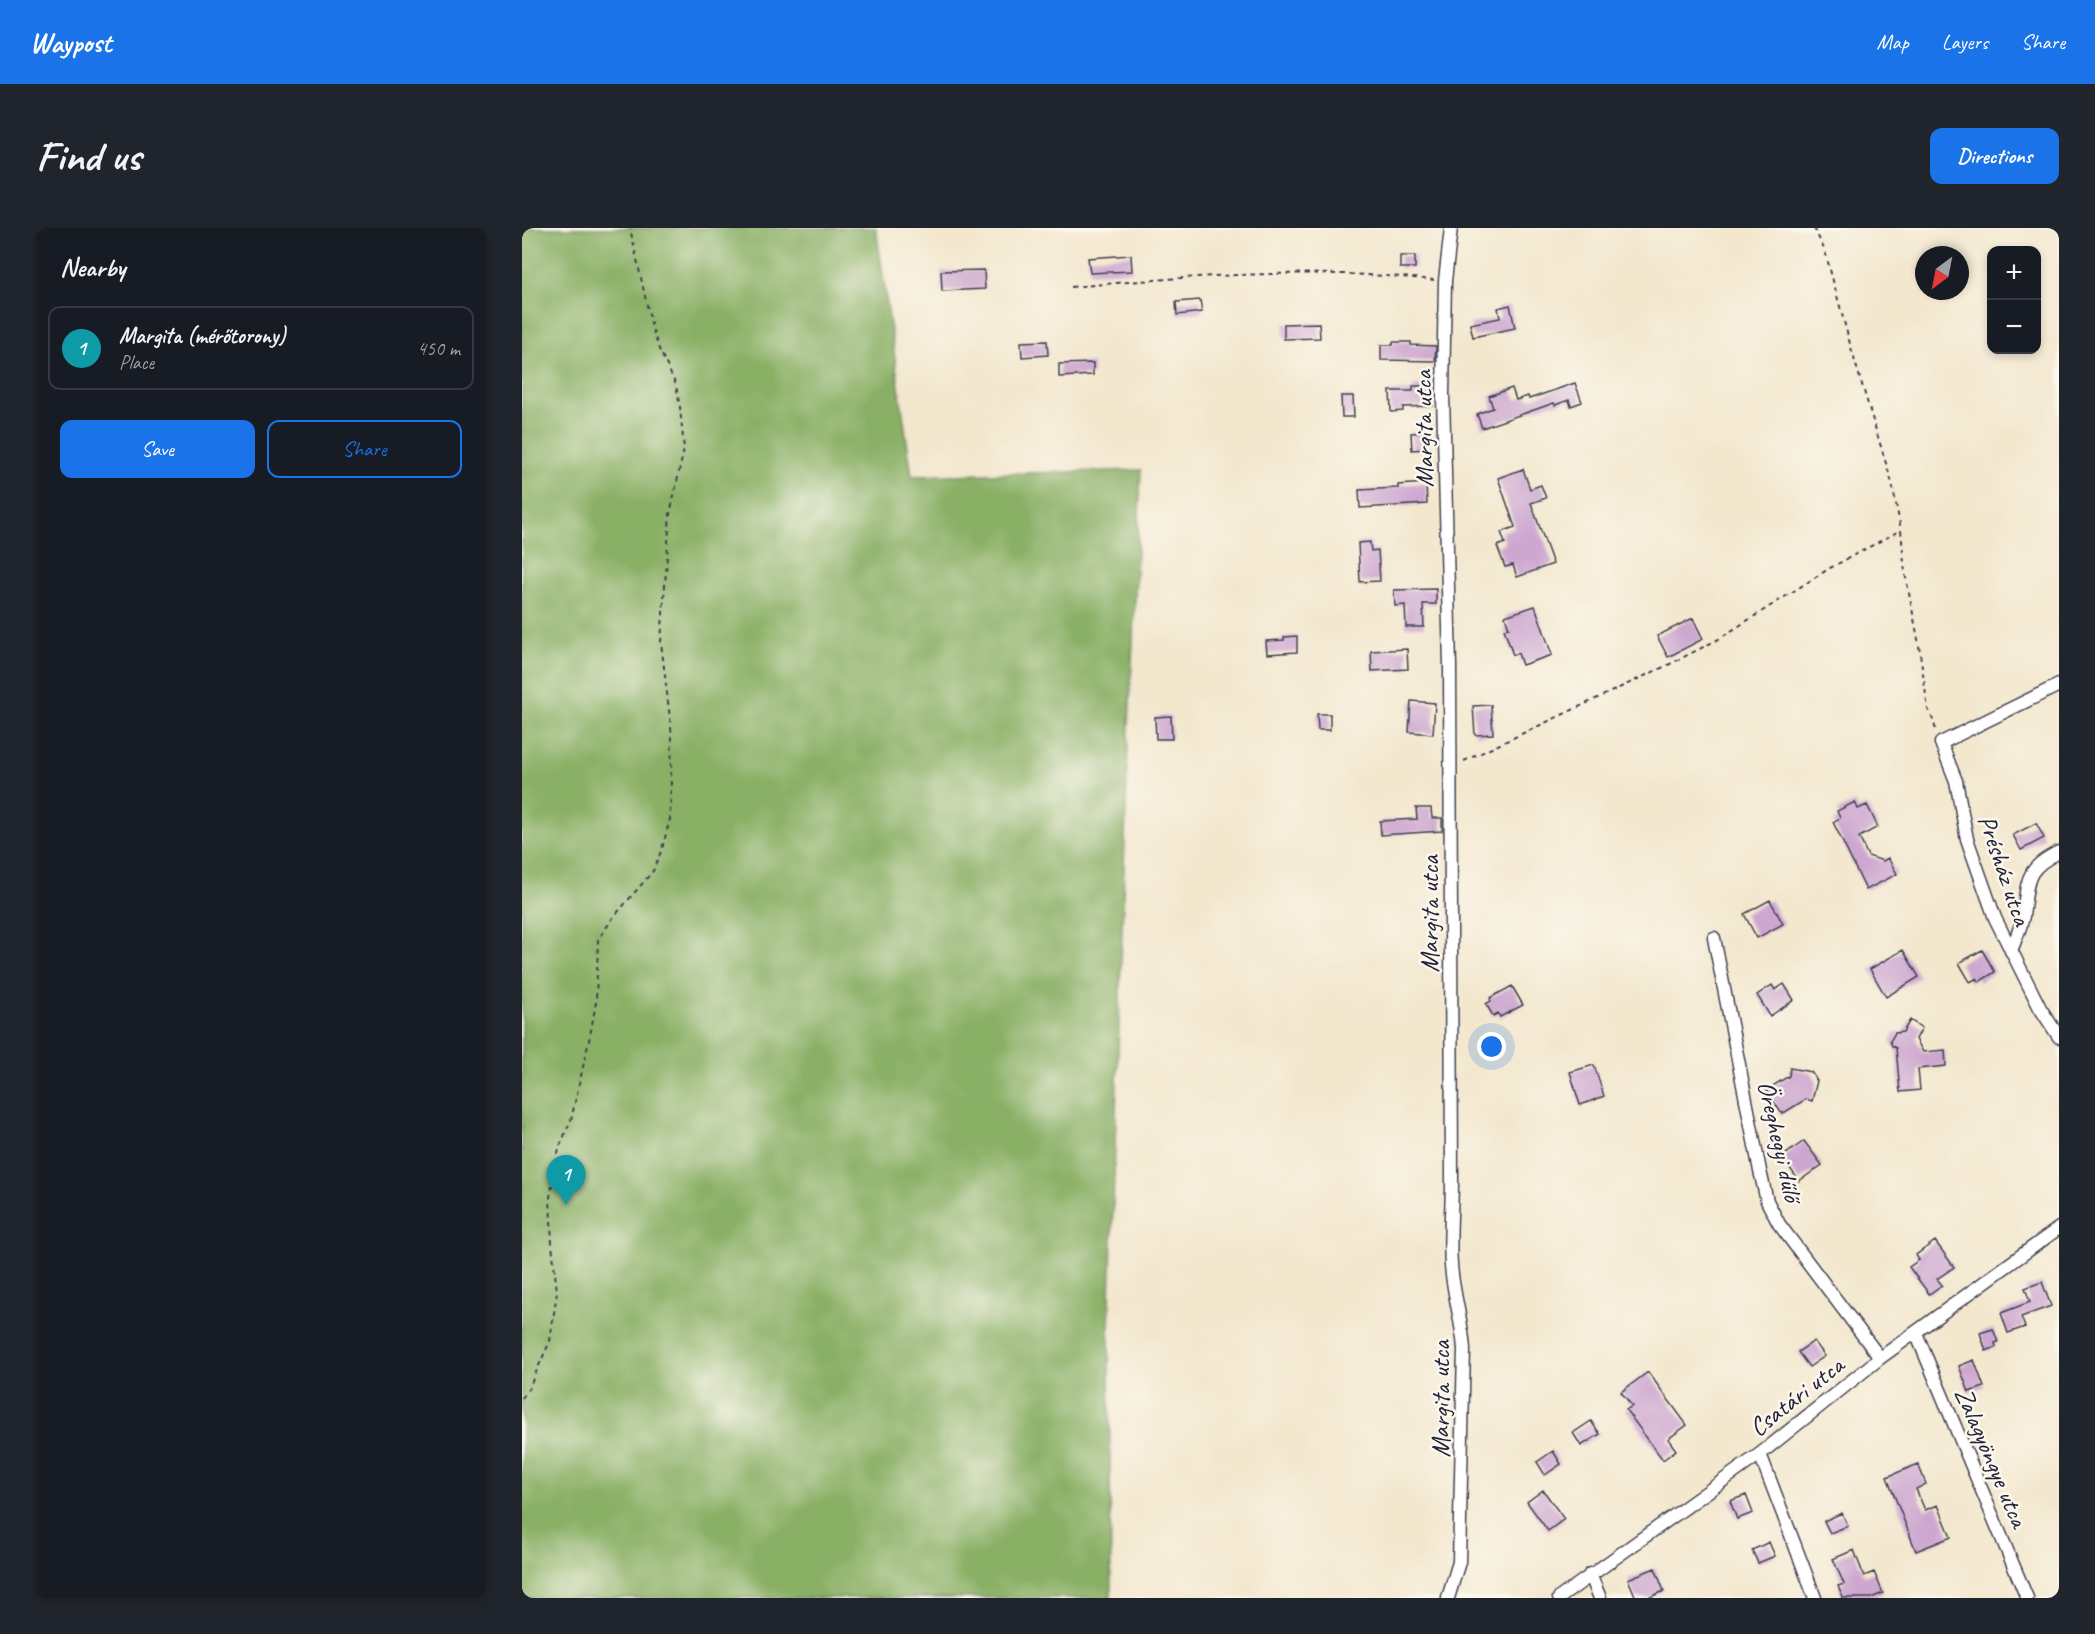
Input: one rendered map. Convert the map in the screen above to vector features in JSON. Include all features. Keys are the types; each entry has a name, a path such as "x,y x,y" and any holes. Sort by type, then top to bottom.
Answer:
{"street":[{"name":"Margita utca","path":"1448,1598 1459,1562 1462,1521 1464,1349 1451,1264 1451,767 1443,395 1445,281 1450,228"},
{"path":"1941,743 2059,685"},
{"name":"Présház utca","path":"1941,743 1956,781 1967,839 1995,918 2040,1008 2059,1037"},
{"path":"2011,951 2023,918 2029,878 2036,866 2059,852"},
{"name":"Öreghegyi dűlő","path":"1714,938 1767,1201 1779,1224 1880,1358"},
{"name":"Csatári utca","path":"1559,1598 1760,1454 1880,1358 2059,1228"},
{"name":"Zalagyöngye utca","path":"1916,1333 2027,1598"},
{"path":"1760,1454 1815,1598"},
{"path":"1590,1574 1600,1598"}],"path":[{"path":"522,1398 529,1388 550,1341 557,1292 550,1197 559,1148 571,1120 590,1036 596,1002 598,940 612,919 653,871 670,819 672,736 661,642 670,514 684,449 676,386 652,328 630,228"},
{"path":"1814,228 1825,251 1853,355 1892,483 1928,710 1941,743"},
{"path":"1071,286 1246,274 1393,275 1445,281"},
{"path":"1451,767 1668,665 1716,640 1830,568 1901,530"}],"green space":[{"path":"522,228 876,228 912,476 1141,470 1128,746 1109,1330 1111,1598 522,1598"}],"building":[{"path":"1131,255 1132,271 1090,273 1088,258"},
{"path":"1400,256 1415,256 1415,268 1400,268"},
{"path":"984,270 985,289 942,291 941,271"},
{"path":"1200,300 1202,312 1177,315 1176,302"},
{"path":"1510,305 1515,328 1473,337 1470,324 1500,318 1498,308"},
{"path":"1319,323 1320,338 1284,339 1284,324"},
{"path":"1047,341 1048,355 1022,357 1021,342"},
{"path":"1393,342 1436,346 1435,361 1381,360 1381,345 1393,345"},
{"path":"1093,363 1093,375 1059,377 1059,364"},
{"path":"1575,383 1582,402 1571,406 1569,400 1555,405 1554,403 1482,428 1477,414 1493,408 1489,396 1512,388 1516,400 1528,396 1529,399"},
{"path":"1413,386 1432,386 1433,406 1403,407 1403,411 1391,412 1390,391 1413,391"},
{"path":"1341,396 1353,396 1354,417 1342,417"},
{"path":"1423,432 1424,449 1412,450 1411,433"},
{"path":"1523,469 1530,489 1541,485 1546,498 1531,503 1553,564 1517,577 1513,565 1505,567 1497,546 1505,543 1501,532 1515,527 1498,478"},
{"path":"1426,483 1427,504 1360,508 1359,490 1398,488 1398,485"},
{"path":"1370,542 1371,551 1378,550 1380,581 1360,582 1358,543"},
{"path":"1436,589 1436,604 1423,604 1424,627 1406,627 1405,605 1395,606 1394,590"},
{"path":"1535,606 1552,655 1522,665 1518,653 1513,655 1504,629 1509,628 1505,616"},
{"path":"1693,618 1703,639 1668,657 1657,636"},
{"path":"1297,636 1297,652 1267,654 1266,641 1284,640 1284,637"},
{"path":"1407,649 1408,669 1372,671 1371,651"},
{"path":"1411,701 1435,703 1433,734 1409,732"},
{"path":"1491,705 1493,734 1475,735 1473,706"},
{"path":"1317,714 1330,714 1330,730 1318,730"},
{"path":"1171,716 1172,739 1156,739 1155,717"},
{"path":"1855,802 1858,809 1867,805 1878,827 1859,837 1868,856 1883,861 1888,858 1897,874 1866,890 1833,822 1840,818 1837,811"},
{"path":"1416,808 1431,808 1432,818 1442,818 1442,831 1381,835 1380,821 1417,819"},
{"path":"2036,823 2044,838 2021,850 2013,835"},
{"path":"1770,900 1783,924 1757,938 1744,914"},
{"path":"1903,950 1919,977 1886,997 1870,969"},
{"path":"1982,950 1995,972 1979,982 1977,978 1970,982 1959,963"},
{"path":"1784,984 1794,1000 1770,1016 1757,995 1772,985 1775,990"},
{"path":"1512,986 1523,1005 1500,1017 1498,1013 1493,1016 1486,1004 1491,1001 1490,998"},
{"path":"1910,1020 1922,1028 1916,1039 1923,1052 1945,1050 1946,1066 1918,1069 1920,1090 1900,1092 1896,1048 1890,1041 1895,1033 1903,1032"},
{"path":"1594,1065 1604,1096 1580,1105 1570,1072"},
{"path":"1790,1068 1811,1072 1817,1081 1812,1101 1806,1099 1782,1114 1766,1090 1789,1076"},
{"path":"1804,1141 1822,1165 1799,1181 1782,1157"},
{"path":"1935,1241 1954,1267 1937,1279 1942,1285 1929,1294 1909,1267 1919,1260 1916,1255"},
{"path":"2042,1282 2051,1306 2021,1317 2025,1327 2008,1333 2001,1313 2030,1302 2025,1288"},
{"path":"1993,1329 1998,1342 1995,1343 1996,1347 1986,1351 1980,1333"},
{"path":"1814,1341 1825,1356 1809,1367 1798,1352"},
{"path":"1974,1360 1984,1387 1969,1392 1959,1366"},
{"path":"1648,1372 1687,1425 1668,1439 1676,1450 1663,1460 1626,1410 1632,1406 1621,1392"},
{"path":"1591,1421 1600,1434 1581,1446 1573,1433"},
{"path":"1553,1451 1561,1464 1545,1475 1537,1462"},
{"path":"1918,1464 1926,1484 1916,1489 1925,1510 1938,1505 1951,1537 1916,1551 1887,1477"},
{"path":"1543,1490 1564,1519 1548,1531 1527,1502"},
{"path":"1746,1495 1753,1513 1737,1519 1730,1501"},
{"path":"1842,1513 1848,1526 1830,1533 1824,1521"},
{"path":"1769,1542 1775,1556 1758,1563 1752,1550"},
{"path":"1854,1550 1864,1576 1874,1572 1883,1593 1871,1598 1843,1598 1838,1586 1844,1584 1833,1559"},
{"path":"1655,1568 1664,1591 1648,1598 1636,1598 1628,1579"}],"place":[{"name":"Margita (mérőtorony)","path":"566,1205"}]}
